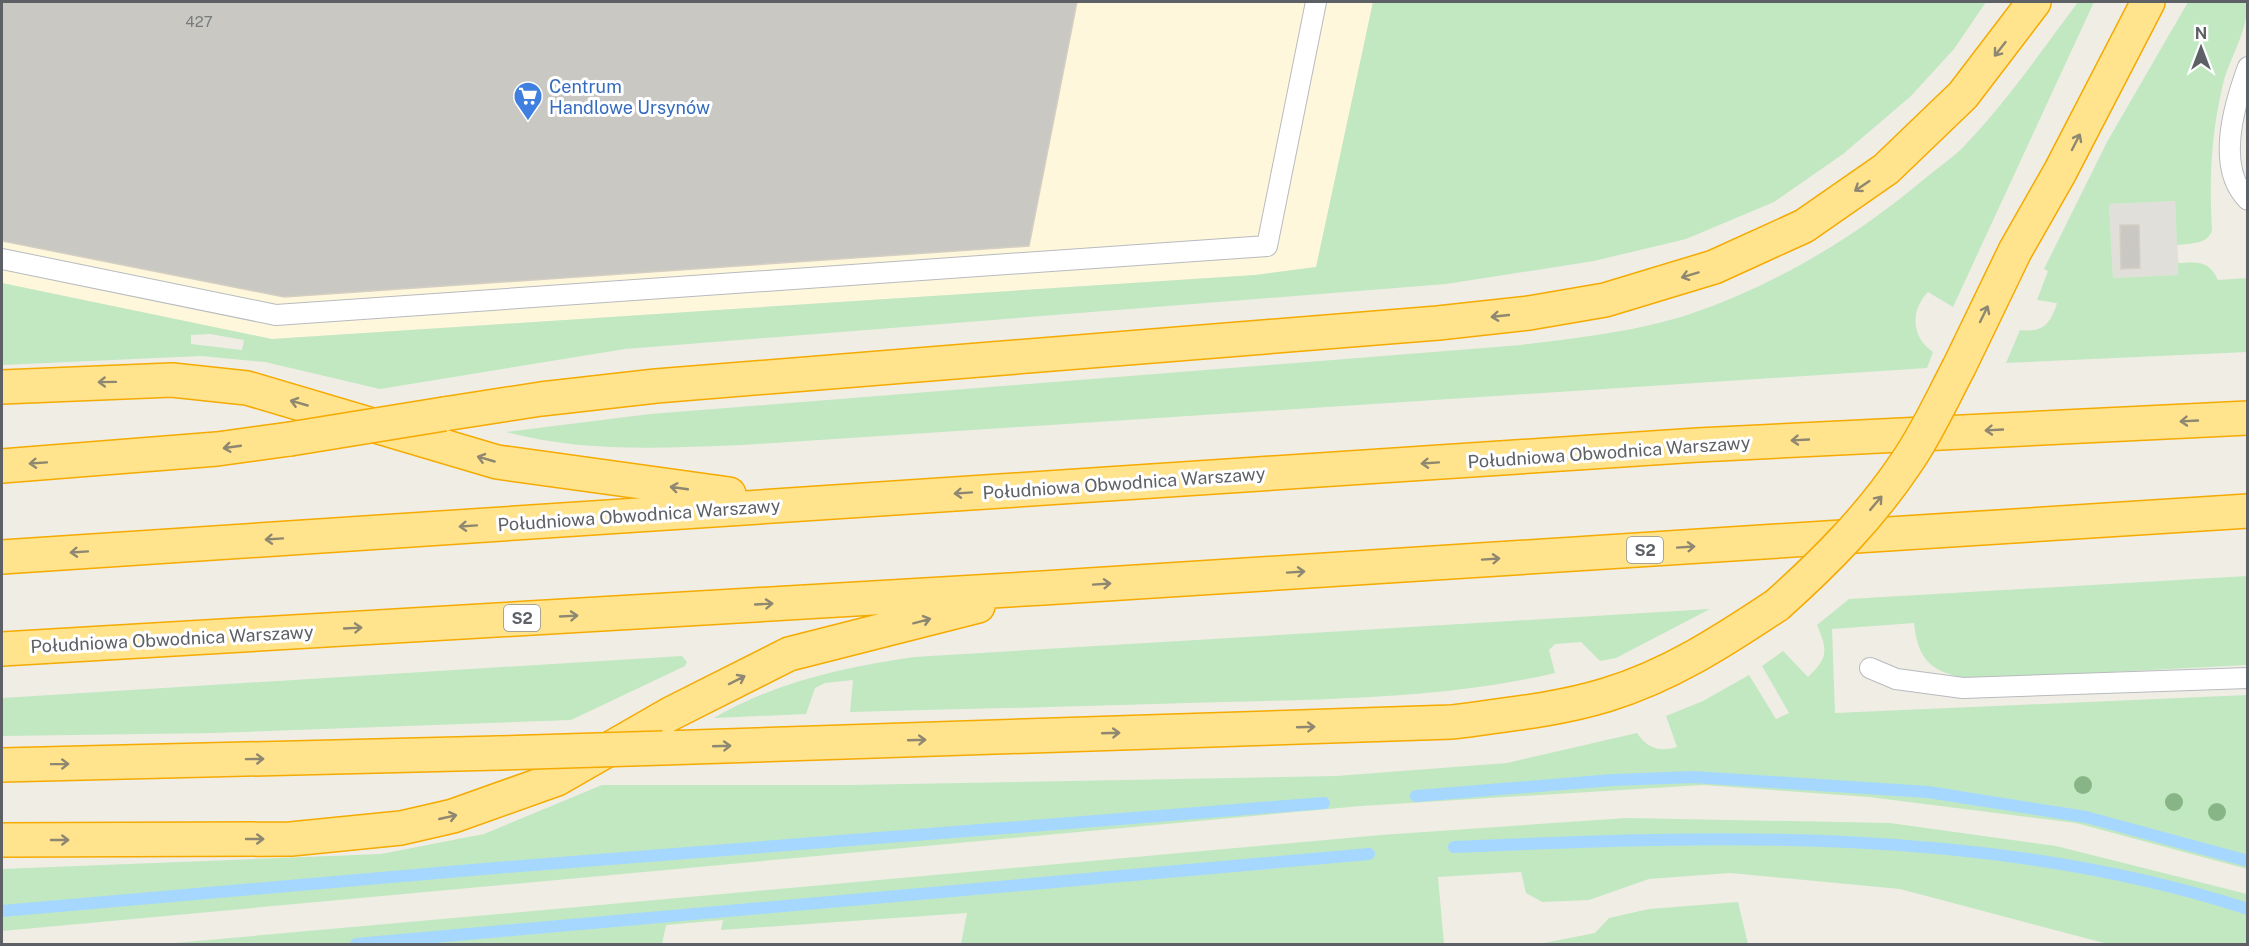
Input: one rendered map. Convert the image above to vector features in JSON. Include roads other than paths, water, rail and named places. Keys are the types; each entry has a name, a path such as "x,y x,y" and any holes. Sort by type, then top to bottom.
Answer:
{"highway":[{"path":"2,466 217,449 541,399 656,386 1528,314 1605,300 1714,267 1794,230 1886,169 1963,95 2034,2"},
{"path":"2,765 498,753 1452,722 1556,707 1606,695 1664,673 1777,605 1842,545 1884,494 1931,421 2015,251 2060,172 2148,2"},
{"path":"2,387 172,380 247,388 497,462 799,504"},
{"name":"Południowa Obwodnica Warszawy","path":"2,557 1698,445 2247,418"},
{"name":"Południowa Obwodnica Warszawy","path":"2,649 1044,588 2247,511"},
{"path":"2,840 291,839 401,828 453,816 557,779 670,714 789,654 880,633 1044,588"}],"lane":[{"path":"2,259 276,315 1267,246 1316,2"},
{"path":"2247,67 2236,109 2230,164 2238,189 2247,200"},
{"path":"1870,668 1896,679 1963,688 2247,678"}],"waterway":[{"path":"1416,796 1613,780 1694,777 1928,792 2086,817 2248,861"},
{"path":"2,911 495,868 1324,803"},
{"path":"1454,847 1654,840 1754,839 1854,842 1954,850 2053,863 2151,882 2248,909"},
{"path":"356,944 1369,854"}],"place":[{"name":"Centrum Handlowe Ursynów","path":"528,122"}]}
